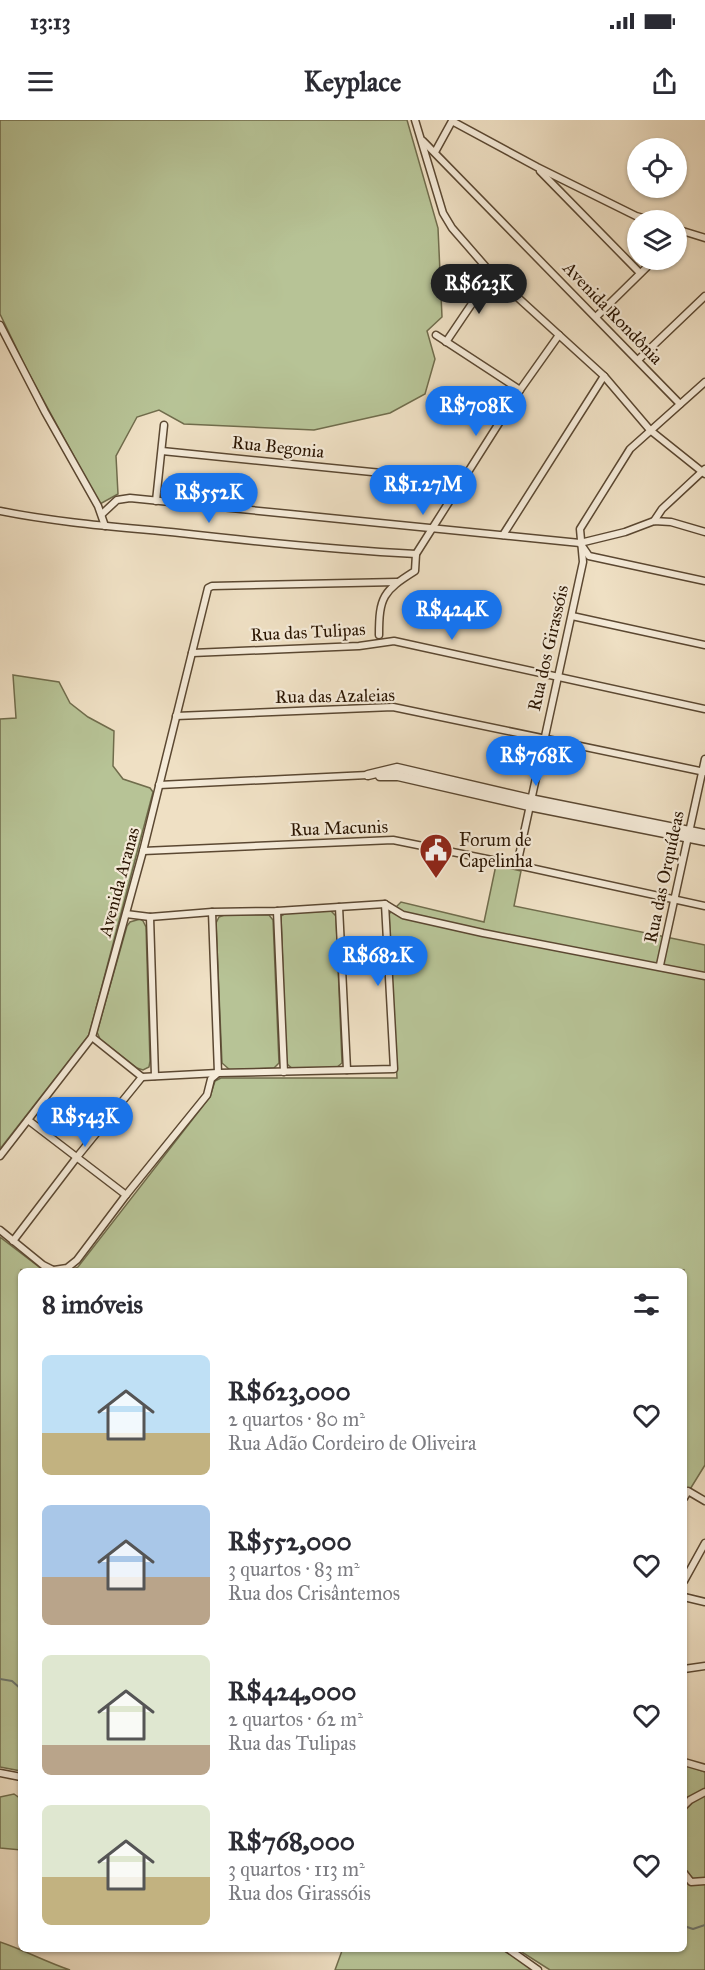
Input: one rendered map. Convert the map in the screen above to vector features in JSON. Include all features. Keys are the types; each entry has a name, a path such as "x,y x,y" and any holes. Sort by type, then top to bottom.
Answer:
{"street":[{"path":"415,120 443,213 452,228 492,274 604,376 651,430 704,471 662,509 654,521"},
{"path":"435,152 452,121 627,212"},
{"name":"Avenida Rondônia","path":"423,141 680,404"},
{"path":"537,167 640,273"},
{"path":"687,232 705,238"},
{"path":"596,317 643,270"},
{"path":"446,342 492,274"},
{"path":"638,360 705,296"},
{"path":"0,325 102,514 105,526"},
{"path":"436,335 520,390"},
{"path":"379,635 379,608 384,597 397,582 415,571 416,554 520,390 559,335"},
{"path":"503,535 604,376"},
{"name":"Rua dos Girassóis","path":"517,865 583,562 580,529 630,449 705,382"},
{"path":"156,501 164,424"},
{"name":"Rua Begonia","path":"162,451 462,481"},
{"path":"102,514 117,500 130,498 580,543 596,541 654,521 670,522 705,532"},
{"path":"0,511 42,519 345,551 416,554"},
{"path":"580,543 589,556 705,581"},
{"name":"Avenida Aranas","path":"0,1156 92,1037 143,850 208,588 212,586 397,582"},
{"path":"572,616 705,645"},
{"name":"Rua das Tulipas","path":"192,653 359,646 394,641 705,709"},
{"name":"Rua das Azaleias","path":"176,716 393,706 704,771"},
{"name":"Rua das Orquídeas","path":"660,965 705,759"},
{"path":"159,785 368,775 397,768 530,802 689,834 705,834"},
{"path":"689,834 705,841"},
{"name":"Rua Macunis","path":"143,850 393,840 705,906"},
{"path":"126,914 150,916 385,904 404,915 483,933 660,965 705,976"},
{"path":"92,1037 142,1077 394,1069 385,904"},
{"path":"339,907 347,1070"},
{"path":"277,911 284,1072"},
{"path":"212,912 219,1073"},
{"path":"150,916 155,1076"},
{"path":"67,1268 77,1260 207,1095 211,1079 219,1073"},
{"path":"13,1240 77,1156 142,1077"},
{"path":"28,1120 126,1195"},
{"path":"0,1230 49,1268"},
{"path":"687,1493 688,1491 705,1501"},
{"path":"687,1576 705,1543"},
{"path":"687,1598 705,1602"},
{"path":"687,1669 705,1666"},
{"path":"687,1763 705,1768"},
{"path":"0,1773 18,1776"},
{"path":"687,1803 705,1792"},
{"path":"687,1877 691,1882 705,1881"},
{"path":"513,1952 538,1970"}],"green space":[{"path":"0,120 407,120 438,228 442,317 427,331 435,359 425,394 390,413 314,430 184,424 159,410 137,417 116,456 118,494 100,504 27,370 0,314"},
{"path":"13,675 59,682 70,703 88,717 114,731 113,766 123,779 150,788 153,792 89,1035 0,1149 0,719 16,718"},
{"path":"496,865 521,871 514,906 705,945 705,1465 687,1494 687,1268 76,1268 210,1097 215,1081 221,1078 397,1078 389,914 401,902 484,922"},
{"path":"331,911 336,916 342,1063 336,1068 293,1069 286,1060 281,916 286,913"},
{"path":"227,914 269,915 273,920 279,1063 274,1068 230,1070 222,1063 216,923 219,917"},
{"path":"140,919 146,927 150,1061 149,1067 143,1070 137,1068 100,1039 97,1032 127,926 130,922"},
{"path":"0,1237 40,1268 18,1268 18,1770 0,1767"},
{"path":"687,1763 688,1766 705,1772 705,1970 550,1970 522,1952 687,1952"},
{"path":"14,1794 18,1797 18,1850 0,1848 0,1797"},
{"path":"0,1942 18,1949 18,1952 25,1952 70,1970 0,1970"},
{"path":"342,1952 506,1952 536,1970 335,1970"}],"waterway":[{"path":"0,1679 12,1681 18,1686"},
{"path":"687,1927 693,1929 705,1925"}],"place":[{"name":"Forum de Capelinha","path":"436,879"}]}
